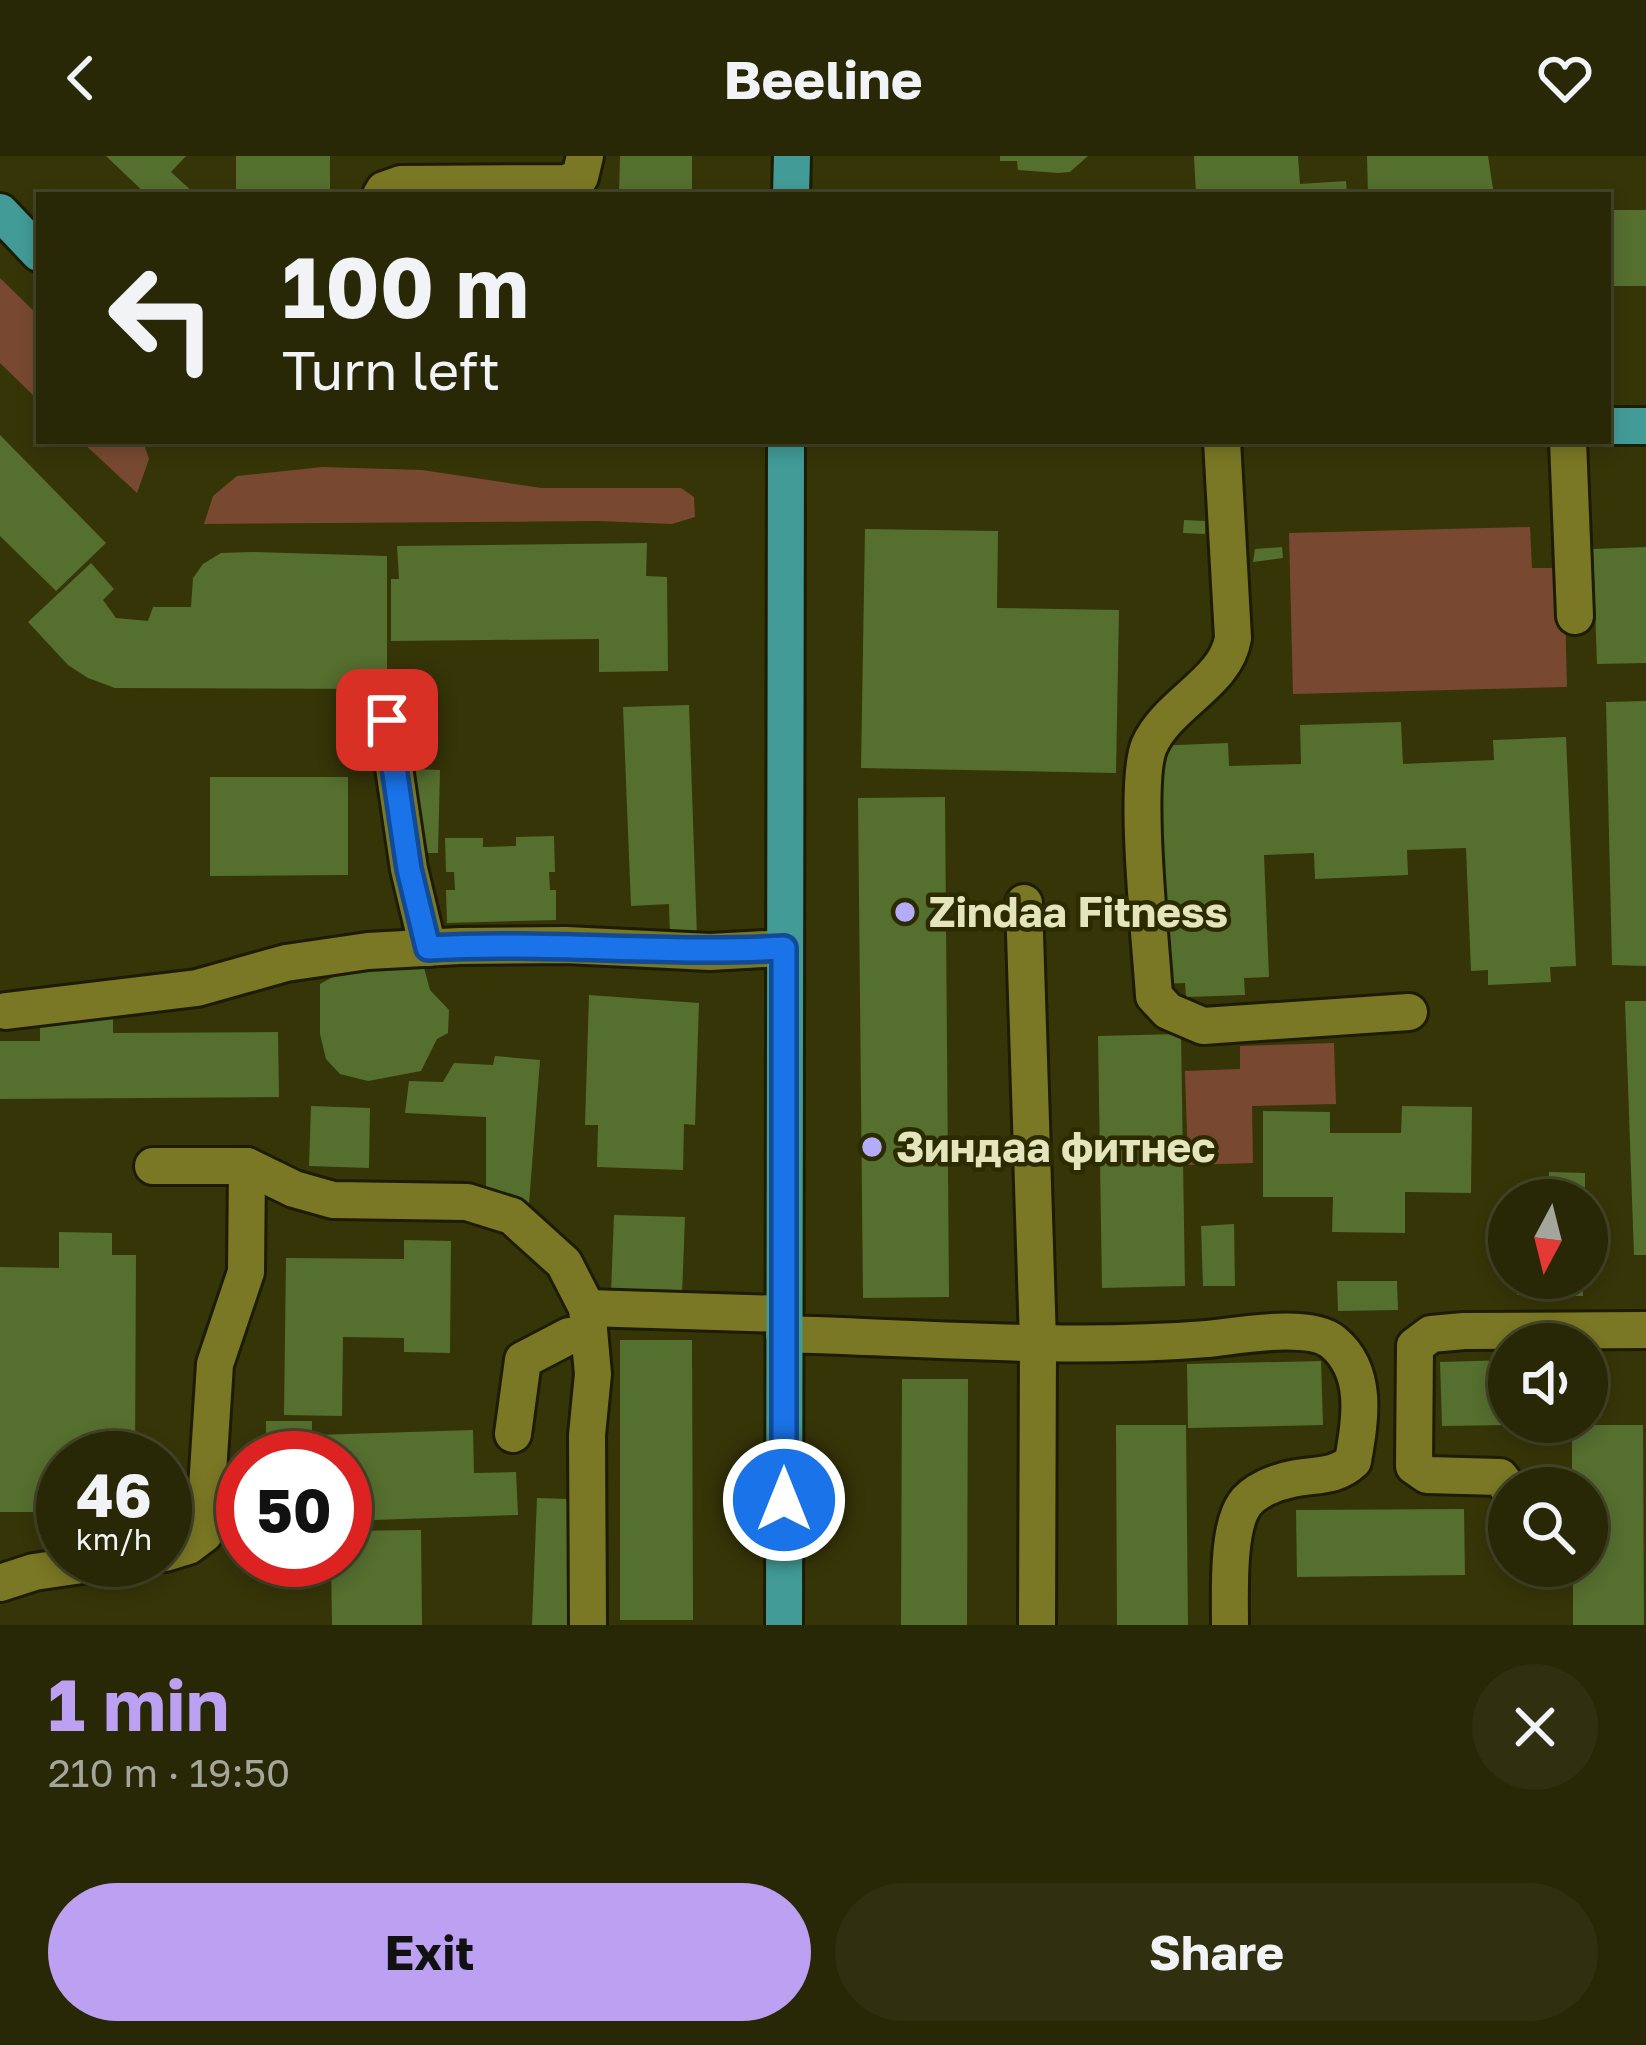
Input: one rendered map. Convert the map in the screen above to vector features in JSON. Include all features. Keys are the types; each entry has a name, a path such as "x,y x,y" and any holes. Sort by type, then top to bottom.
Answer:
{"main road":[{"path":"791,192 792,156"},
{"path":"0,212 36,250"},
{"path":"1611,425 1646,426"},
{"path":"784,1625 786,444"}],"street":[{"path":"383,180 401,184 566,183 580,176 585,156"},
{"path":"1222,444 1233,638 1230,658 1168,718 1148,748 1143,790 1154,996 1168,1011 1203,1026 1409,1012"},
{"path":"1568,444 1575,616"},
{"path":"387,720 409,869 428,948"},
{"path":"1024,903 1038,1341 1037,1625"},
{"path":"6,1012 197,988 301,961 428,948 566,945 710,952 784,948"},
{"path":"153,1166 247,1166 294,1189 333,1200 467,1202 512,1216 564,1263 588,1322 593,1373 587,1435 588,1625"},
{"path":"192,1543 204,1534 215,1364 246,1272 247,1166"},
{"path":"513,1434 523,1360 588,1322 784,1324 1038,1341 1172,1342 1293,1332 1329,1338 1349,1359 1359,1381 1352,1462 1340,1473 1290,1479 1269,1487 1241,1508 1232,1548 1230,1625"},
{"path":"1488,1477 1427,1475 1414,1466 1415,1346 1431,1334 1464,1331 1646,1330"},
{"path":"0,1583 36,1572"}],"shaded area":[{"path":"0,278 36,313 36,398 0,363"},
{"path":"84,444 144,444 149,459 137,493"},
{"path":"323,467 422,470 541,488 681,488 694,497 695,517 672,524 204,524 213,496 237,476"},
{"path":"1530,527 1532,568 1564,568 1567,687 1293,694 1289,533"},
{"path":"1334,1043 1336,1104 1252,1106 1253,1163 1188,1165 1185,1071 1240,1069 1240,1046"}],"building":[{"path":"106,156 186,156 171,172 193,192 144,192"},
{"path":"236,156 330,156 330,192 236,192"},
{"path":"620,156 692,156 692,192 619,192"},
{"path":"1000,156 1088,156 1070,172 1058,173 1018,170 1017,161 1000,161"},
{"path":"1194,156 1298,156 1300,184 1346,181 1347,192 1196,192"},
{"path":"1367,156 1488,156 1494,192 1368,192"},
{"path":"1611,210 1646,210 1646,286 1611,286"},
{"path":"0,435 106,543 56,591 0,536"},
{"path":"1184,520 1205,521 1205,534 1183,533"},
{"path":"865,529 998,531 997,608 1119,610 1116,773 861,768"},
{"path":"647,543 646,576 667,577 668,671 599,672 599,639 391,641 391,579 399,579 397,546"},
{"path":"1282,547 1283,558 1253,562 1255,549"},
{"path":"1646,547 1646,663 1597,664 1593,549"},
{"path":"221,553 387,556 387,689 115,688 68,665 28,622 91,563 114,589 103,600 116,618 148,621 153,607 191,607 193,578 203,564"},
{"path":"1646,701 1646,966 1612,965 1606,702"},
{"path":"689,705 697,937 670,937 669,904 631,906 623,707"},
{"path":"1401,722 1403,764 1494,760 1493,740 1566,737 1576,966 1550,967 1551,982 1488,985 1488,970 1471,971 1466,848 1407,850 1408,875 1315,879 1314,853 1264,855 1269,977 1244,978 1245,995 1186,997 1185,983 1161,984 1152,746 1228,743 1229,766 1301,764 1300,725"},
{"path":"415,769 440,770 438,853 413,853"},
{"path":"210,777 348,777 348,875 210,876"},
{"path":"945,797 949,1297 863,1298 858,798"},
{"path":"554,836 555,872 549,872 550,890 556,890 556,920 447,923 446,890 455,890 454,872 446,872 445,838 483,838 483,847 516,846 516,837"},
{"path":"423,964 430,990 449,1010 448,1033 437,1039 421,1071 368,1081 340,1074 326,1059 320,1034 320,984 355,965"},
{"path":"589,995 699,1003 695,1125 684,1124 683,1170 597,1167 598,1125 585,1125"},
{"path":"1625,1001 1646,1001 1646,1255 1634,1255"},
{"path":"113,1015 113,1033 278,1032 279,1097 0,1099 0,1041 40,1041 40,1016"},
{"path":"1181,1034 1185,1286 1102,1288 1098,1036"},
{"path":"495,1056 540,1060 529,1204 486,1195 486,1117 405,1113 409,1081 443,1082 454,1063 493,1065"},
{"path":"311,1106 370,1108 369,1168 309,1166"},
{"path":"1402,1106 1472,1107 1471,1193 1405,1192 1405,1233 1332,1232 1333,1197 1263,1197 1263,1111 1330,1112 1330,1133 1401,1133"},
{"path":"1549,1172 1585,1173 1585,1179 1549,1179"},
{"path":"614,1215 685,1217 682,1295 611,1292"},
{"path":"1234,1224 1235,1286 1203,1286 1201,1226"},
{"path":"59,1232 112,1233 112,1255 136,1255 135,1431 36,1431 36,1512 0,1512 0,1267 59,1268"},
{"path":"404,1240 451,1241 450,1353 404,1352 404,1338 343,1337 342,1416 284,1415 286,1258 404,1259"},
{"path":"1337,1281 1397,1281 1398,1310 1338,1311"},
{"path":"620,1340 692,1340 693,1620 620,1620"},
{"path":"1321,1361 1323,1425 1188,1428 1187,1364"},
{"path":"1488,1361 1488,1425 1442,1426 1440,1362"},
{"path":"902,1379 968,1379 967,1625 901,1625"},
{"path":"266,1421 312,1421 312,1431 266,1431"},
{"path":"1116,1425 1186,1425 1188,1625 1117,1625"},
{"path":"1608,1425 1643,1425 1644,1625 1573,1625 1573,1587 1608,1587 1608,1467 1572,1467 1572,1443 1608,1443"},
{"path":"473,1430 474,1473 516,1472 518,1515 372,1520 372,1433"},
{"path":"537,1498 568,1499 573,1625 532,1625"},
{"path":"1464,1509 1465,1575 1297,1577 1296,1510"},
{"path":"421,1530 422,1625 332,1625 331,1587 372,1587 372,1531"}],"place":[{"name":"Zindaa Fitness","path":"905,912"},
{"name":"Зиндаа фитнес","path":"872,1147"}],"route":[{"path":"387,720 409,869 428,948 566,945 710,952 784,948 784,1500"}]}
